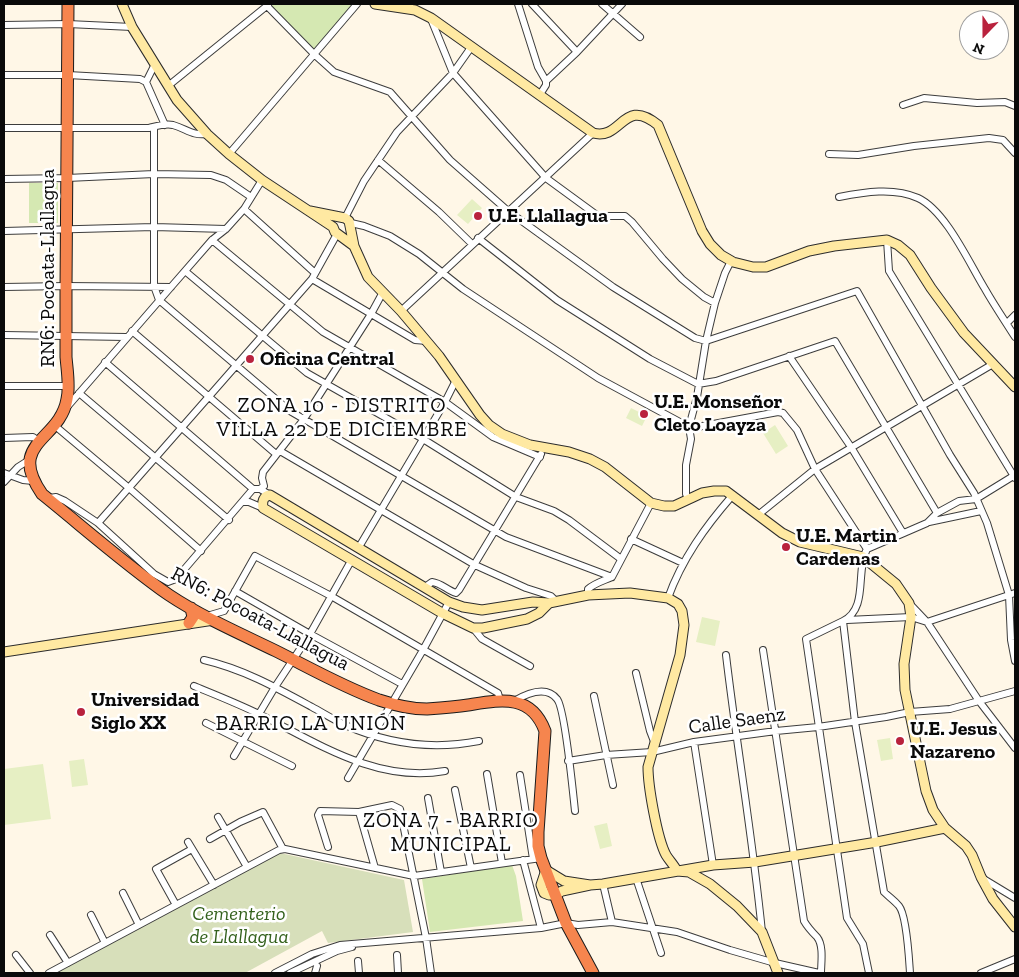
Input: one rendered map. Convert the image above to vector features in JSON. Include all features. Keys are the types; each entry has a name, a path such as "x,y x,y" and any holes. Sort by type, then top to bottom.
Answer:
{"highway":[{"name":"RN6: Pocoata-Llallagua","path":"29,460 39,441 64,411 68,398 66,230 68,4"},
{"path":"29,460 33,481"},
{"name":"RN6: Pocoata-Llallagua","path":"33,481 42,494 170,595 210,618 344,686 391,704 425,709 465,706 500,700 514,701 531,710 538,717 545,731 537,858 550,877 566,923 593,973"},
{"path":"189,623 193,617 191,608"}],"street":[{"path":"122,4 132,27 176,100 207,134 262,180 310,211 354,246"},
{"path":"229,154 357,4"},
{"path":"375,4 415,10 431,18 593,134 607,134 626,118 639,115 649,118 658,125 702,231 710,244 721,255 730,260 753,268 766,267 808,251 887,240 898,245 910,255 947,312 1015,387"},
{"path":"518,4 538,67 546,81"},
{"path":"532,4 577,52"},
{"path":"602,4 640,37"},
{"path":"539,96 546,81 577,52 622,4"},
{"path":"168,86 268,5 315,55 334,72 390,92 450,160 508,211 612,287 695,338 706,341 857,291 976,499 1012,594 1011,640 1015,661"},
{"path":"431,18 453,72 546,178 598,216 625,216 682,279 704,297 715,303"},
{"path":"4,24 132,27"},
{"path":"336,232 348,233 346,222 364,181 397,132 453,72 472,46"},
{"path":"146,82 155,64"},
{"path":"4,75 68,75 140,79 146,82 165,125"},
{"path":"903,105 924,98 977,103 1005,102 1015,106"},
{"path":"4,128 154,127 172,125 197,135 207,134"},
{"path":"154,127 154,286 159,300 290,411 506,537 612,577"},
{"path":"401,311 593,134"},
{"path":"829,154 858,155 914,146 989,138 1003,140 1015,153"},
{"path":"378,160 439,212 472,244"},
{"path":"4,179 154,174 211,175 226,180 251,197"},
{"path":"64,411 126,337 212,240 244,209 262,180"},
{"path":"839,198 865,192 905,194 917,198 934,209 955,238 1015,338"},
{"path":"244,209 314,276 371,314 415,340 419,342 427,341"},
{"path":"310,211 364,226 390,236 419,254 463,289 598,378 689,427 778,412 783,413 797,430 815,469 865,553 896,584 909,603 928,622 979,701 1015,748"},
{"path":"98,523 314,276 336,232 333,223 346,222"},
{"path":"346,222 368,277 427,341 489,425 516,440 590,459 605,466 651,503 674,506 702,493 726,491 782,533 800,542 865,553 927,522 981,511"},
{"path":"4,231 154,227 226,228"},
{"path":"478,238 557,300 650,359 698,384 716,381 835,342 937,513"},
{"path":"212,240 323,332 445,402 492,438 540,457"},
{"path":"887,240 888,271 1015,477 976,499 959,501 937,513 927,522"},
{"path":"688,499 686,494 686,465 691,439 689,427 697,398 706,341 715,303 730,260"},
{"path":"185,271 307,373 423,439 516,497 554,511 621,559"},
{"path":"4,287 171,287"},
{"path":"48,498 56,497 65,501 98,523 154,574 168,582 176,579 243,502 257,489 264,486 263,472 304,419 371,314 382,292"},
{"path":"1007,323 1015,315"},
{"path":"132,331 278,452 382,509 475,565 526,588 551,596 553,602"},
{"path":"4,335 126,337"},
{"path":"790,356 852,448 903,533"},
{"path":"105,362 181,428 257,489 449,602 463,607 482,610 588,596 630,594 668,598 678,604 682,611 684,625 680,655 648,767 648,780 661,843 666,855 677,871"},
{"path":"758,515 815,469 993,364"},
{"path":"359,548 456,380"},
{"path":"4,386 68,386"},
{"path":"79,393 229,520"},
{"path":"54,425 201,551"},
{"path":"4,438 34,438 39,441"},
{"path":"425,587 428,583 437,582 456,593 475,565 545,448"},
{"path":"4,482 6,474 29,460"},
{"path":"6,474 33,481"},
{"path":"263,508 263,500 266,496 270,495"},
{"path":"668,598 683,563 710,521 732,496"},
{"path":"243,502 249,502 263,508 351,561 442,613 473,628 482,639 530,666"},
{"path":"588,596 588,589 590,587 599,581 612,577 651,503"},
{"path":"631,540 683,563"},
{"path":"865,553 858,605 852,615 845,621 806,639 847,918 863,944 869,973"},
{"path":"4,652 189,623 210,618 224,611 255,556 331,596 498,693 500,700"},
{"path":"234,756 275,687 310,634 351,561"},
{"path":"235,591 402,684"},
{"path":"845,621 911,617 928,622 1012,594"},
{"path":"348,778 449,602"},
{"path":"473,628 483,628 527,619 539,613 553,602"},
{"path":"909,603 911,617 904,664 905,690 926,791 933,810 945,828 966,846 993,899 1015,926"},
{"path":"845,621 855,722 877,842 884,892 899,906 903,916 910,973"},
{"path":"275,973 324,949 340,945 541,928 566,923 612,922 654,930 677,932 775,964 820,973 820,944 818,938 804,922 763,650"},
{"path":"726,655 735,737 755,862 762,932 778,973"},
{"path":"204,660 240,670 345,725 373,735 405,744 455,745 479,741"},
{"path":"636,674 654,748"},
{"path":"194,686 259,714 357,763 404,772 435,773 445,771"},
{"path":"514,701 524,695 541,691 557,699 562,714 575,811"},
{"name":"Calle Saenz","path":"568,761 776,731 818,728 910,712 950,708 1015,691"},
{"path":"594,696 612,785"},
{"path":"206,723 292,766"},
{"path":"694,742 713,865"},
{"path":"487,774 502,863"},
{"path":"49,973 278,850 414,876 537,858 520,775"},
{"path":"455,790 471,868"},
{"path":"428,798 441,872"},
{"path":"328,847 318,815 320,811 359,812 392,805 400,809 426,938 431,973"},
{"path":"210,839 262,812 283,850"},
{"path":"359,812 376,868"},
{"path":"218,817 247,867"},
{"path":"550,877 590,885 603,884 713,865 755,862 877,842 945,828"},
{"path":"188,842 214,885"},
{"path":"176,905 156,869 192,849"},
{"path":"523,860 541,928"},
{"path":"677,871 689,872 710,884 737,906 762,932"},
{"path":"981,877 1015,898"},
{"path":"636,878 661,953"},
{"path":"603,884 612,922"},
{"path":"556,896 590,885"},
{"path":"123,893 139,925"},
{"path":"91,915 106,943"},
{"path":"50,935 68,963"},
{"path":"290,973 337,951 362,944"},
{"path":"16,955 30,973"},
{"path":"397,955 398,973"},
{"path":"981,973 1015,959"},
{"path":"358,961 359,973"},
{"path":"315,973 316,966"}],"green space":[{"path":"269,4 357,4 315,55"},
{"path":"29,183 58,183 58,223 29,223"},
{"path":"472,199 482,208 468,224 457,215"},
{"path":"631,408 647,416 642,426 626,418"},
{"path":"775,425 788,446 776,454 763,433"},
{"path":"702,617 720,621 715,646 696,642"},
{"path":"890,738 893,759 881,761 877,740"},
{"path":"84,759 88,785 72,787 69,761"},
{"path":"43,764 51,819 4,825 4,769"},
{"path":"607,823 612,846 600,849 594,826"},
{"name":"Cementerio de Llallagua","path":"280,853 404,880 413,932 328,943 322,931 245,973 56,973"},
{"path":"512,865 516,876 523,921 430,932 422,879"}],"place":[{"name":"U.E. Llallagua","path":"478,216"},
{"name":"Oficina Central","path":"250,359"},
{"name":"U.E. Monseñor Cleto Loayza","path":"644,414"},
{"name":"U.E. Martin Cardenas","path":"786,547"},
{"name":"Universidad Siglo XX","path":"81,712"},
{"name":"U.E. Jesus Nazareno","path":"900,741"}],"district":[{"name":"ZONA 10 - DISTRITO VILLA 22 DE DICIEMBRE","path":"342,418"},
{"name":"BARRIO LA UNIÓN","path":"311,724"},
{"name":"ZONA 7 - BARRIO MUNICIPAL","path":"451,833"}]}
